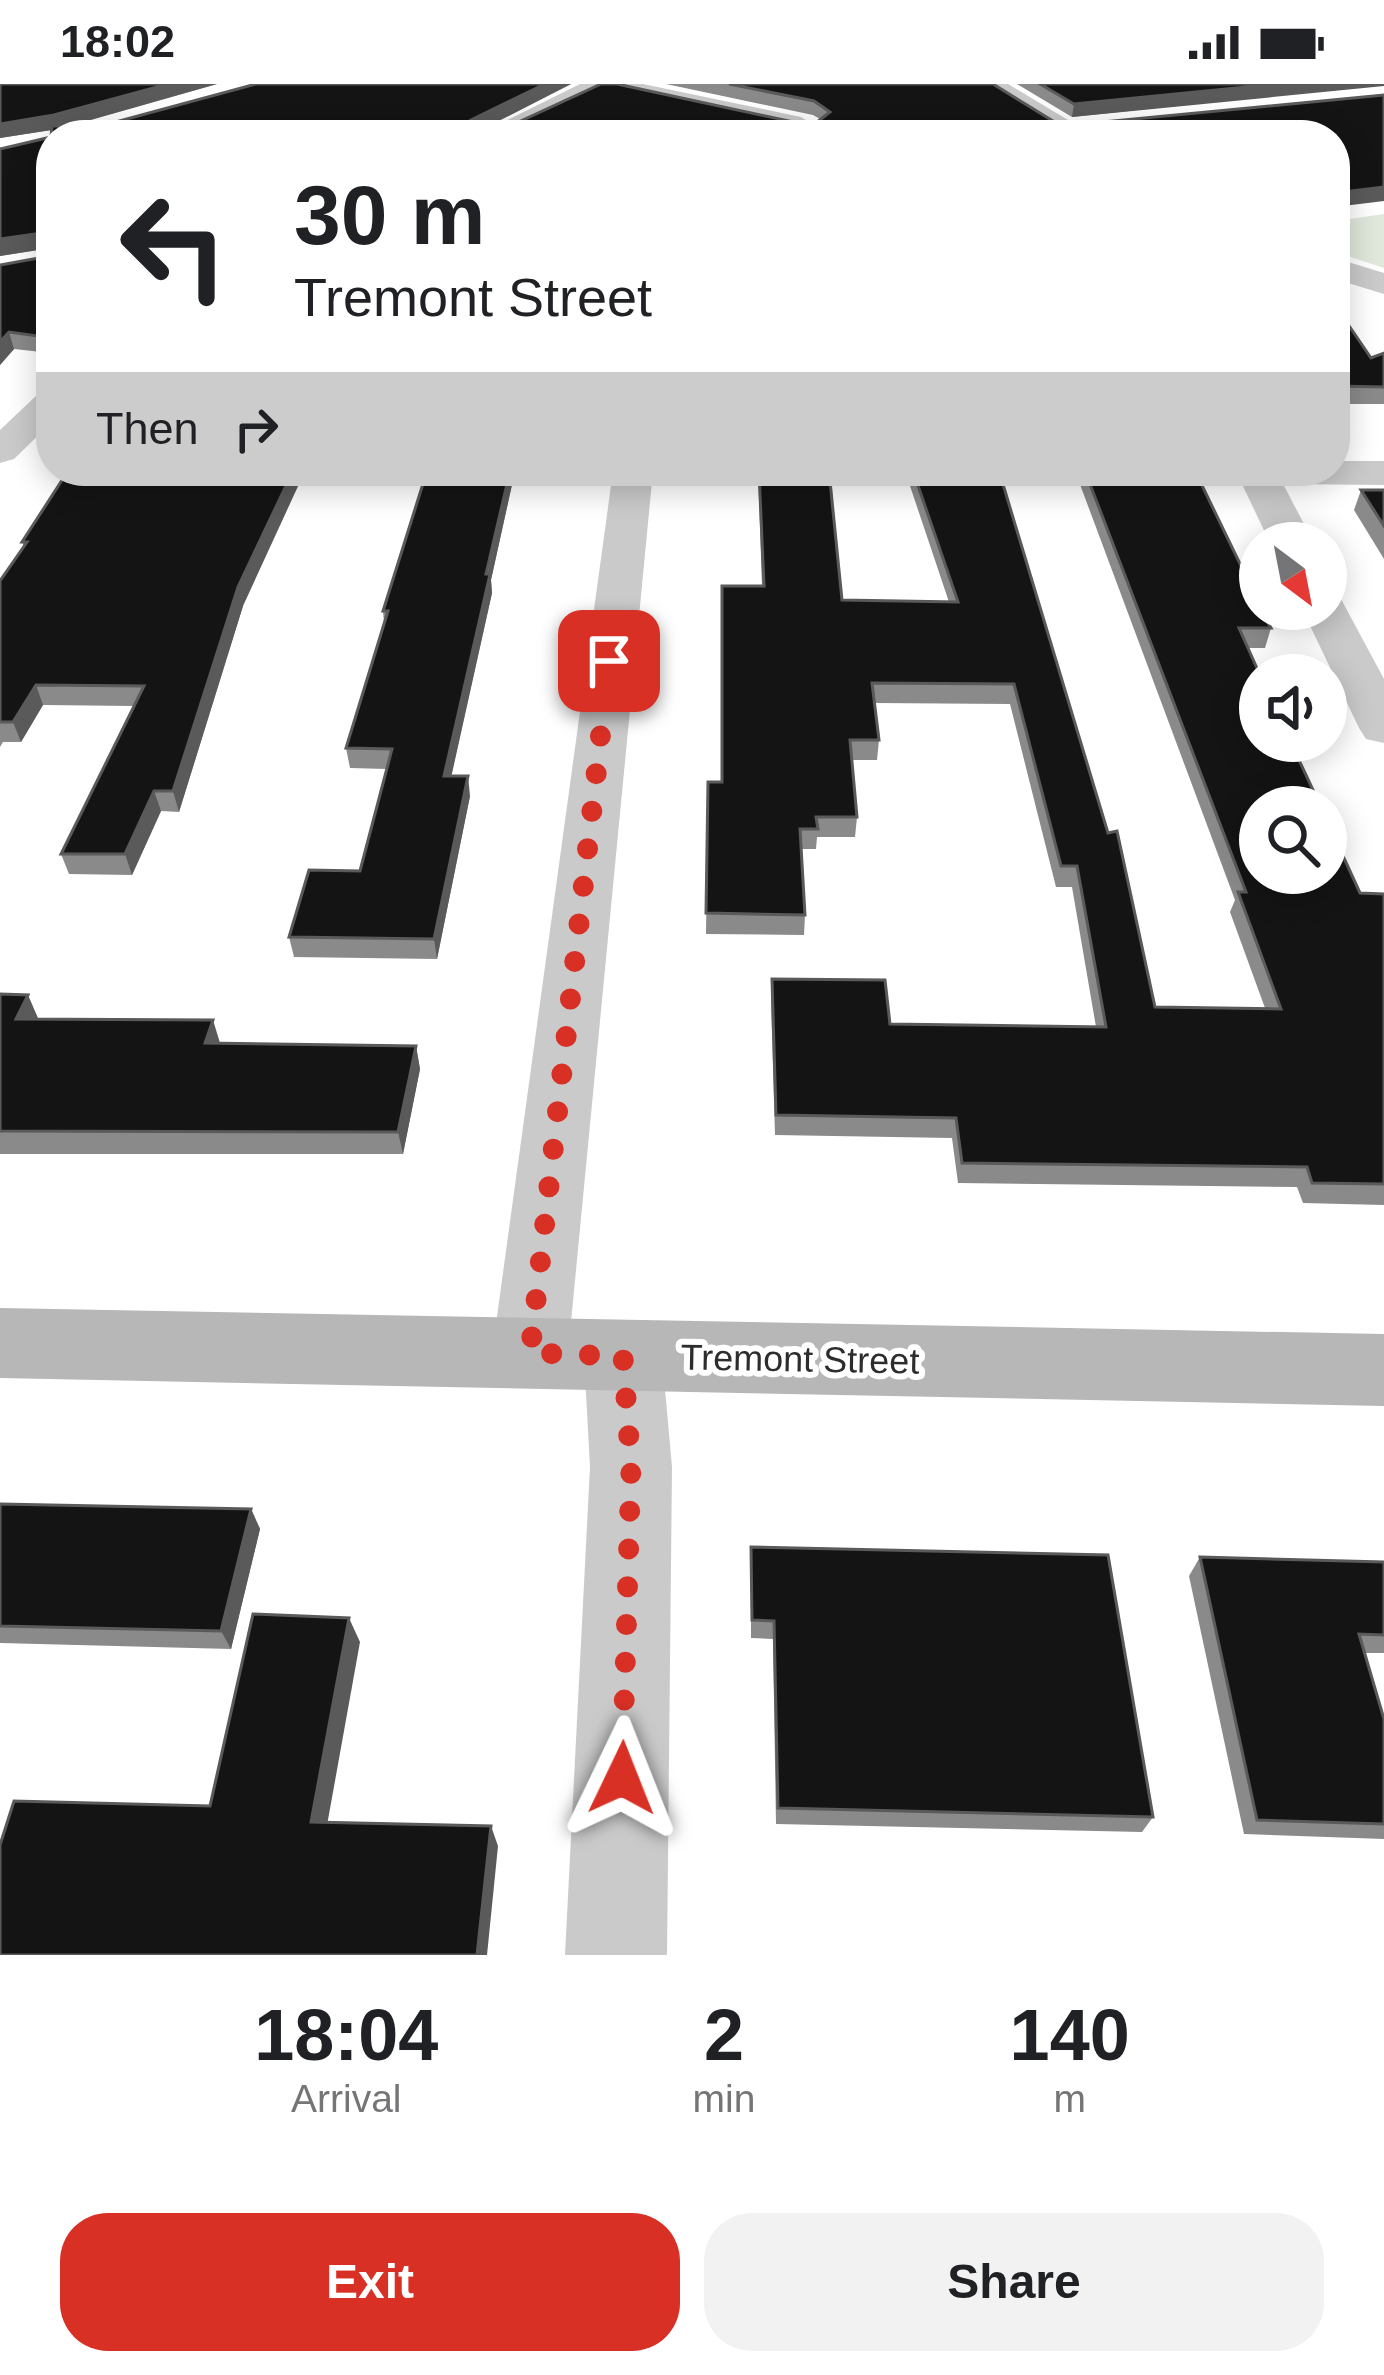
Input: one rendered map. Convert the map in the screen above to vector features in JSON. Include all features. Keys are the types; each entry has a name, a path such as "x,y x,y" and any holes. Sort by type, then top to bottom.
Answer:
{"main road":[{"name":"Tremont Street","path":"0,1343 1384,1370"}],"street":[{"path":"524,120 605,84 778,120"},
{"path":"989,84 1061,120"},
{"path":"1350,273 1384,284"},
{"path":"0,453 36,417"},
{"path":"0,453 36,455"},
{"path":"1350,473 1384,473"},
{"path":"530,1353 631,486"},
{"path":"1264,486 1282,522"},
{"path":"1335,630 1384,728"},
{"path":"616,1955 631,1467 623,1356"}],"shaded area":[{"path":"1384,214 1384,268 1350,257 1350,219"}],"building":[{"path":"0,84 168,84 54,115 0,124"},
{"path":"256,84 545,84 471,120 123,120"},
{"path":"601,84 784,120 523,120"},
{"path":"729,84 993,84 1051,120 820,120 830,112 814,101"},
{"path":"1040,84 1277,84 1074,104"},
{"path":"1384,95 1384,187 1350,191 1350,120 1124,120"},
{"path":"36,141 36,234 0,239 0,149"},
{"path":"36,259 36,336 9,332 0,342 0,265"},
{"path":"1350,327 1371,358 1384,353 1384,387 1350,386"},
{"path":"58,486 286,486 238,587 173,791 154,791 125,854 61,854 144,686 36,685 13,722 0,722 0,581 27,542 22,542"},
{"path":"422,486 507,486 444,776 468,776 434,939 289,937 309,870 360,871 392,749 346,748 388,611 383,611"},
{"path":"760,486 831,486 842,600 958,602 918,486 1004,486 1108,833 1117,831 1155,1007 1281,1009 1238,892 1347,894 1347,865 1360,893 1384,894 1384,1184 1312,1183 1307,1167 962,1163 956,1118 776,1115 772,979 885,980 890,1024 1106,1027 1077,866 1061,866 1014,684 872,683 879,740 850,740 857,817 816,817 818,829 800,829 805,915 706,913 708,782 722,782 722,586 764,586"},
{"path":"1091,486 1202,486 1239,562 1239,630 1251,654 1239,654 1239,762 1300,762 1311,786 1239,786 1239,874"},
{"path":"1361,490 1384,490 1384,526"},
{"path":"0,994 28,995 16,1019 213,1020 205,1043 416,1046 398,1132 0,1131"},
{"path":"0,1504 251,1509 221,1631 0,1626"},
{"path":"751,1547 1108,1555 1153,1817 778,1808 774,1621 752,1620"},
{"path":"1200,1557 1384,1562 1384,1635 1359,1634 1384,1719 1384,1824 1257,1820"},
{"path":"253,1614 349,1618 311,1822 491,1826 477,1955 0,1955 0,1845 14,1801 210,1806"}],"route":[{"path":"609,661 530,1353 623,1356 631,1467 622,1778"}]}
